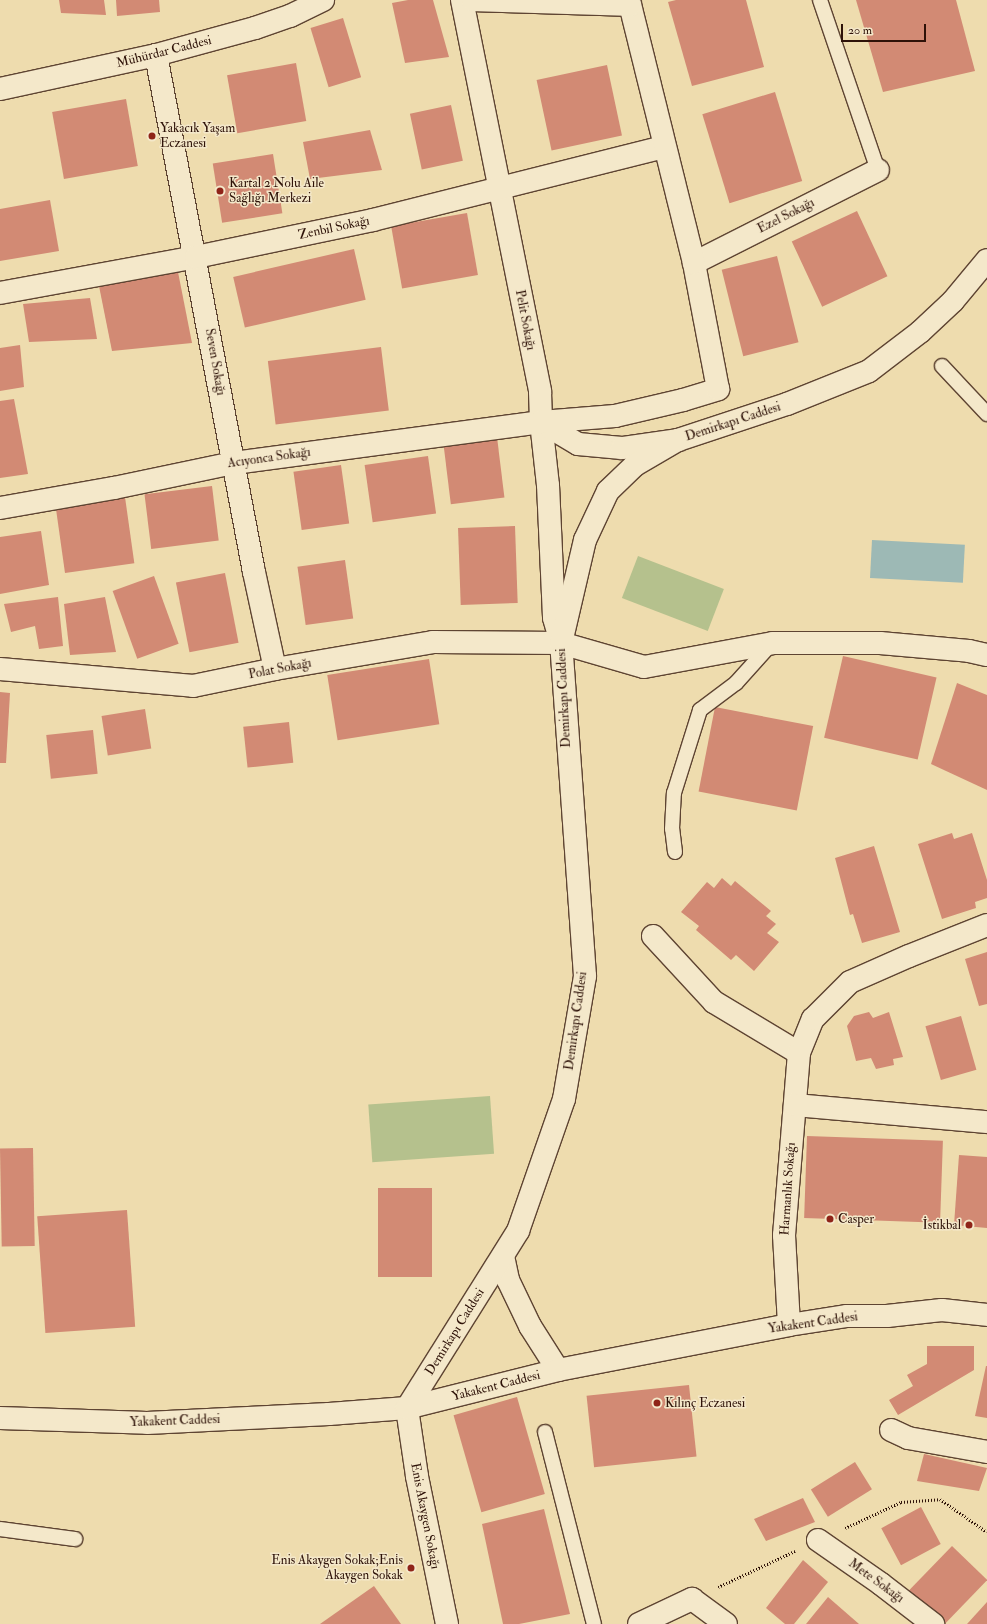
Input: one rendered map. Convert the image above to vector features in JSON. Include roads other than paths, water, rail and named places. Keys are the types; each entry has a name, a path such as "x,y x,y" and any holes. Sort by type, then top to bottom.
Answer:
{"street":[{"name":"Mühürdar Caddesi","path":"0,89 156,55 255,28 290,16 323,0"},
{"name":"Pelit Sokağı","path":"462,0 540,392 541,422 548,485 554,618 561,644"},
{"path":"473,0 628,3 694,263"},
{"name":"Seven Sokağı","path":"156,55 196,257 254,572 275,670"},
{"name":"Zenbil Sokağı","path":"0,293 196,257 373,220 500,187 664,148"},
{"name":"Ezel Sokağı","path":"694,263 878,170"},
{"name":"Demirkapı Caddesi","path":"407,1408 518,1231 564,1099 585,976 561,644 585,540 608,491 635,465 678,440 787,404 869,371 920,332 953,300 987,260"},
{"name":"Acıyonca Sokağı","path":"0,508 114,488 234,463 541,422 615,416 683,400 718,389 694,263"},
{"path":"541,422 578,444 622,448 678,440"},
{"name":"Polat Sokağı","path":"0,669 193,686 433,642 561,644 644,667 772,642 880,642 969,651 987,655"},
{"name":"Harmanlık Sokağı","path":"789,1325 784,1235 799,1053 813,1018 850,982 909,956 987,926"},
{"path":"653,936 714,1002 799,1053"},
{"path":"795,1106 987,1122"},
{"path":"503,1256 508,1280 524,1312 558,1370"},
{"name":"Yakakent Caddesi","path":"0,1418 147,1423 329,1414 407,1408 558,1370 789,1325 847,1316 887,1316 942,1310 987,1315"},
{"name":"Enis Akaygen Sokağı","path":"407,1408 417,1476 447,1624"},
{"path":"892,1430 908,1438 987,1452"},
{"name":"Mete Sokağı","path":"818,1540 881,1584 933,1624"},
{"path":"639,1624 692,1599 726,1624"}],"lane":[{"path":"820,0 878,170"},
{"path":"942,366 987,414"},
{"path":"675,852 672,829 674,793 700,710 736,683 772,642"},
{"path":"545,1432 594,1624"},
{"path":"0,1529 74,1539"}],"water":[{"path":"872,540 965,545 963,583 870,578"}],"place":[{"name":"Yakacık Yaşam Eczanesi","path":"152,136"},
{"name":"Kartal 2 Nolu Aile Sağlığı Merkezi","path":"220,191"},
{"name":"Casper","path":"830,1219"},
{"name":"İstikbal","path":"969,1225"},
{"name":"Kılınç Eczanesi","path":"657,1403"},
{"name":"Enis Akaygen Sokak;Eni̇s Akaygen Sokak","path":"411,1568"}]}
